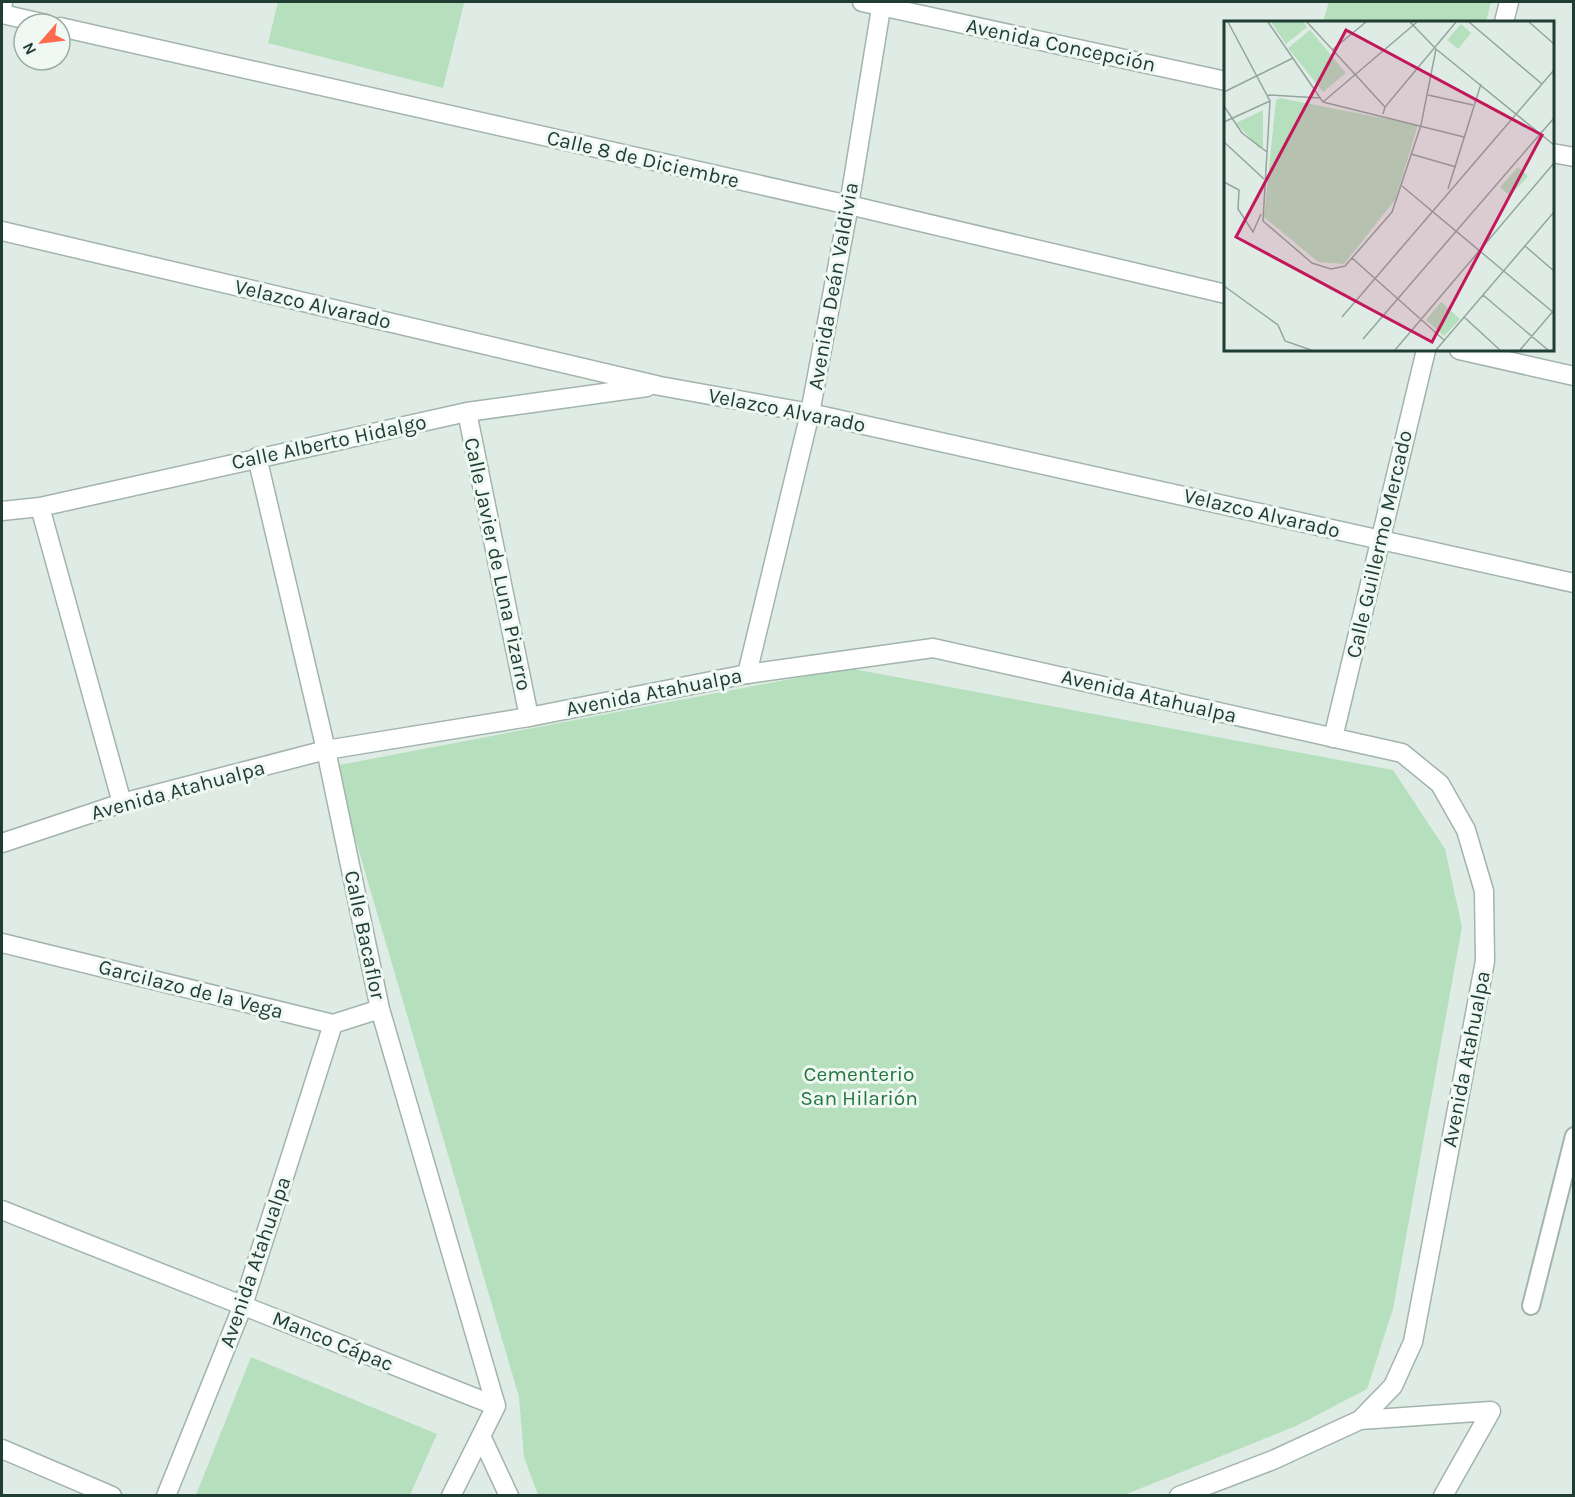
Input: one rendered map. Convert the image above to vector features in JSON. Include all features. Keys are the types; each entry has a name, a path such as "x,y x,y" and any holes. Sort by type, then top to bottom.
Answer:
{"street":[{"path":"2,9 3,2"},
{"name":"Avenida Concepción","path":"862,2 881,4 1224,81"},
{"path":"1504,21 1509,2"},
{"name":"Avenida Deán Valdivia","path":"747,674 810,413 849,205 881,4"},
{"name":"Calle 8 de Diciembre","path":"72,30 849,205 1224,294"},
{"path":"1554,153 1574,157"},
{"name":"Velazco Alvarado","path":"2,231 660,386 810,413 1574,583"},
{"name":"Calle Guillermo Mercado","path":"1333,738 1426,351"},
{"path":"1463,351 1574,376"},
{"name":"Calle Alberto Hidalgo","path":"2,511 40,507 467,412 660,386"},
{"name":"Calle Javier de Luna Pizarro","path":"467,412 529,717"},
{"name":"Calle Bacaflor","path":"257,457 327,750 380,1009 496,1406"},
{"path":"40,507 122,803"},
{"name":"Avenida Atahualpa","path":"2,843 122,803 327,750 529,717 747,674 933,648 1401,753 1440,784 1466,830 1484,891 1485,961 1413,1342 1394,1386 1360,1420 1273,1460 1179,1496"},
{"name":"Garcilazo de la Vega","path":"2,943 333,1024"},
{"path":"333,1024 380,1009"},
{"name":"Avenida Atahualpa","path":"166,1496 243,1305 333,1024"},
{"name":"Manco Cápac","path":"2,1210 496,1406"},
{"path":"451,1496 496,1406"},
{"path":"1360,1420 1491,1411 1443,1496"},
{"path":"481,1436 509,1496"},
{"path":"2,1449 112,1496"}],"lane":[{"path":"1531,1306 1574,1136"}],"green space":[{"path":"278,2 464,3 443,88 268,43"},
{"path":"1329,2 1491,2 1486,21 1323,21"},
{"name":"Cementerio San Hilarión","path":"848,668 1393,770 1445,849 1462,927 1393,1309 1367,1389 1296,1426 1124,1495 538,1495 524,1457 519,1397 334,766"},
{"path":"251,1357 437,1434 410,1495 196,1495"}]}
